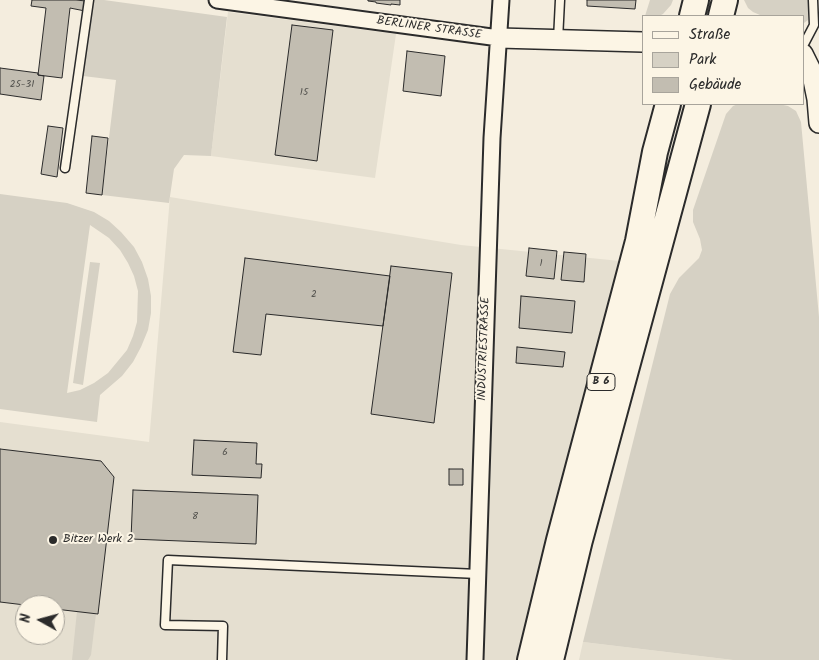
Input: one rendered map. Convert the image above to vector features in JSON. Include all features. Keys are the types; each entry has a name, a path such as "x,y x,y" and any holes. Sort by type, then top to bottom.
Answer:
{"main road":[{"path":"692,15 696,0"},
{"path":"721,15 725,0"},
{"name":"B 6","path":"530,660 559,540 638,241 655,152 668,105"},
{"name":"B 6","path":"551,660 580,540 698,105"}],"street":[{"name":"BERLINER STRASSE","path":"217,0 499,38 642,42"},
{"name":"INDUSTRIESTRASSE","path":"475,660 492,138 501,0"},
{"path":"804,56 811,70 817,99 819,123"}],"lane":[{"path":"65,168 89,0"},
{"path":"558,40 560,0"},
{"path":"804,44 814,26 814,0"},
{"path":"222,660 223,626 165,625 168,560 478,574"}],"shaded area":[{"path":"228,12 396,34 375,178 211,156"},
{"path":"170,197 461,245 620,261 519,660 0,660 0,422 149,442"},
{"path":"583,642 733,660 579,660"}],"green space":[{"path":"94,0 227,17 211,156 184,155 174,169 169,203 102,195 116,80 83,76"},
{"path":"650,0 673,0 663,14 645,15"},
{"path":"744,0 808,0 808,20 804,23 804,15 760,15 748,8"},
{"path":"733,106 788,106 796,111 801,122 819,317 819,660 733,660 583,642 670,294 679,278 699,258 702,250 693,222 693,210 726,114"},
{"path":"0,194 67,203 94,212 109,221 134,247 148,279 151,313 148,330 141,347 133,362 122,376 100,395 97,422 0,409","holes":["90,225 109,238 120,250 134,276 138,291 137,322 127,350 108,373 80,390 67,393"]},
{"path":"90,262 100,263 83,385 73,383"},
{"path":"77,611 96,614 91,655 88,660 72,660"}],"building":[{"path":"32,0 86,1 85,11 70,8 62,78 38,75 46,8 31,6"},
{"path":"368,0 400,0 400,5 376,3"},
{"path":"587,0 636,0 635,9 587,6"},
{"path":"292,25 333,30 317,161 275,155"},
{"path":"407,51 445,56 441,96 403,91"},
{"path":"0,68 38,73 38,75 44,76 41,100 0,94"},
{"path":"48,126 63,128 57,177 41,174"},
{"path":"92,136 108,138 102,195 86,193"},
{"path":"529,248 557,251 554,279 526,276"},
{"path":"564,252 586,254 584,282 561,280"},
{"path":"245,258 390,276 383,326 266,314 261,355 233,352"},
{"path":"391,266 452,273 434,423 371,414"},
{"path":"521,296 575,301 572,333 519,328"},
{"path":"517,347 565,352 563,367 516,363"},
{"path":"194,440 257,443 256,464 262,464 261,478 192,475"},
{"name":"Bitzer Werk 2","path":"0,449 101,461 114,477 98,614 65,610 65,595 15,595 15,604 0,602"},
{"path":"449,469 463,469 463,485 449,485"},
{"path":"133,490 258,495 256,544 131,539"}],"place":[{"name":"Bitzer Werk 2","path":"53,540"}]}
